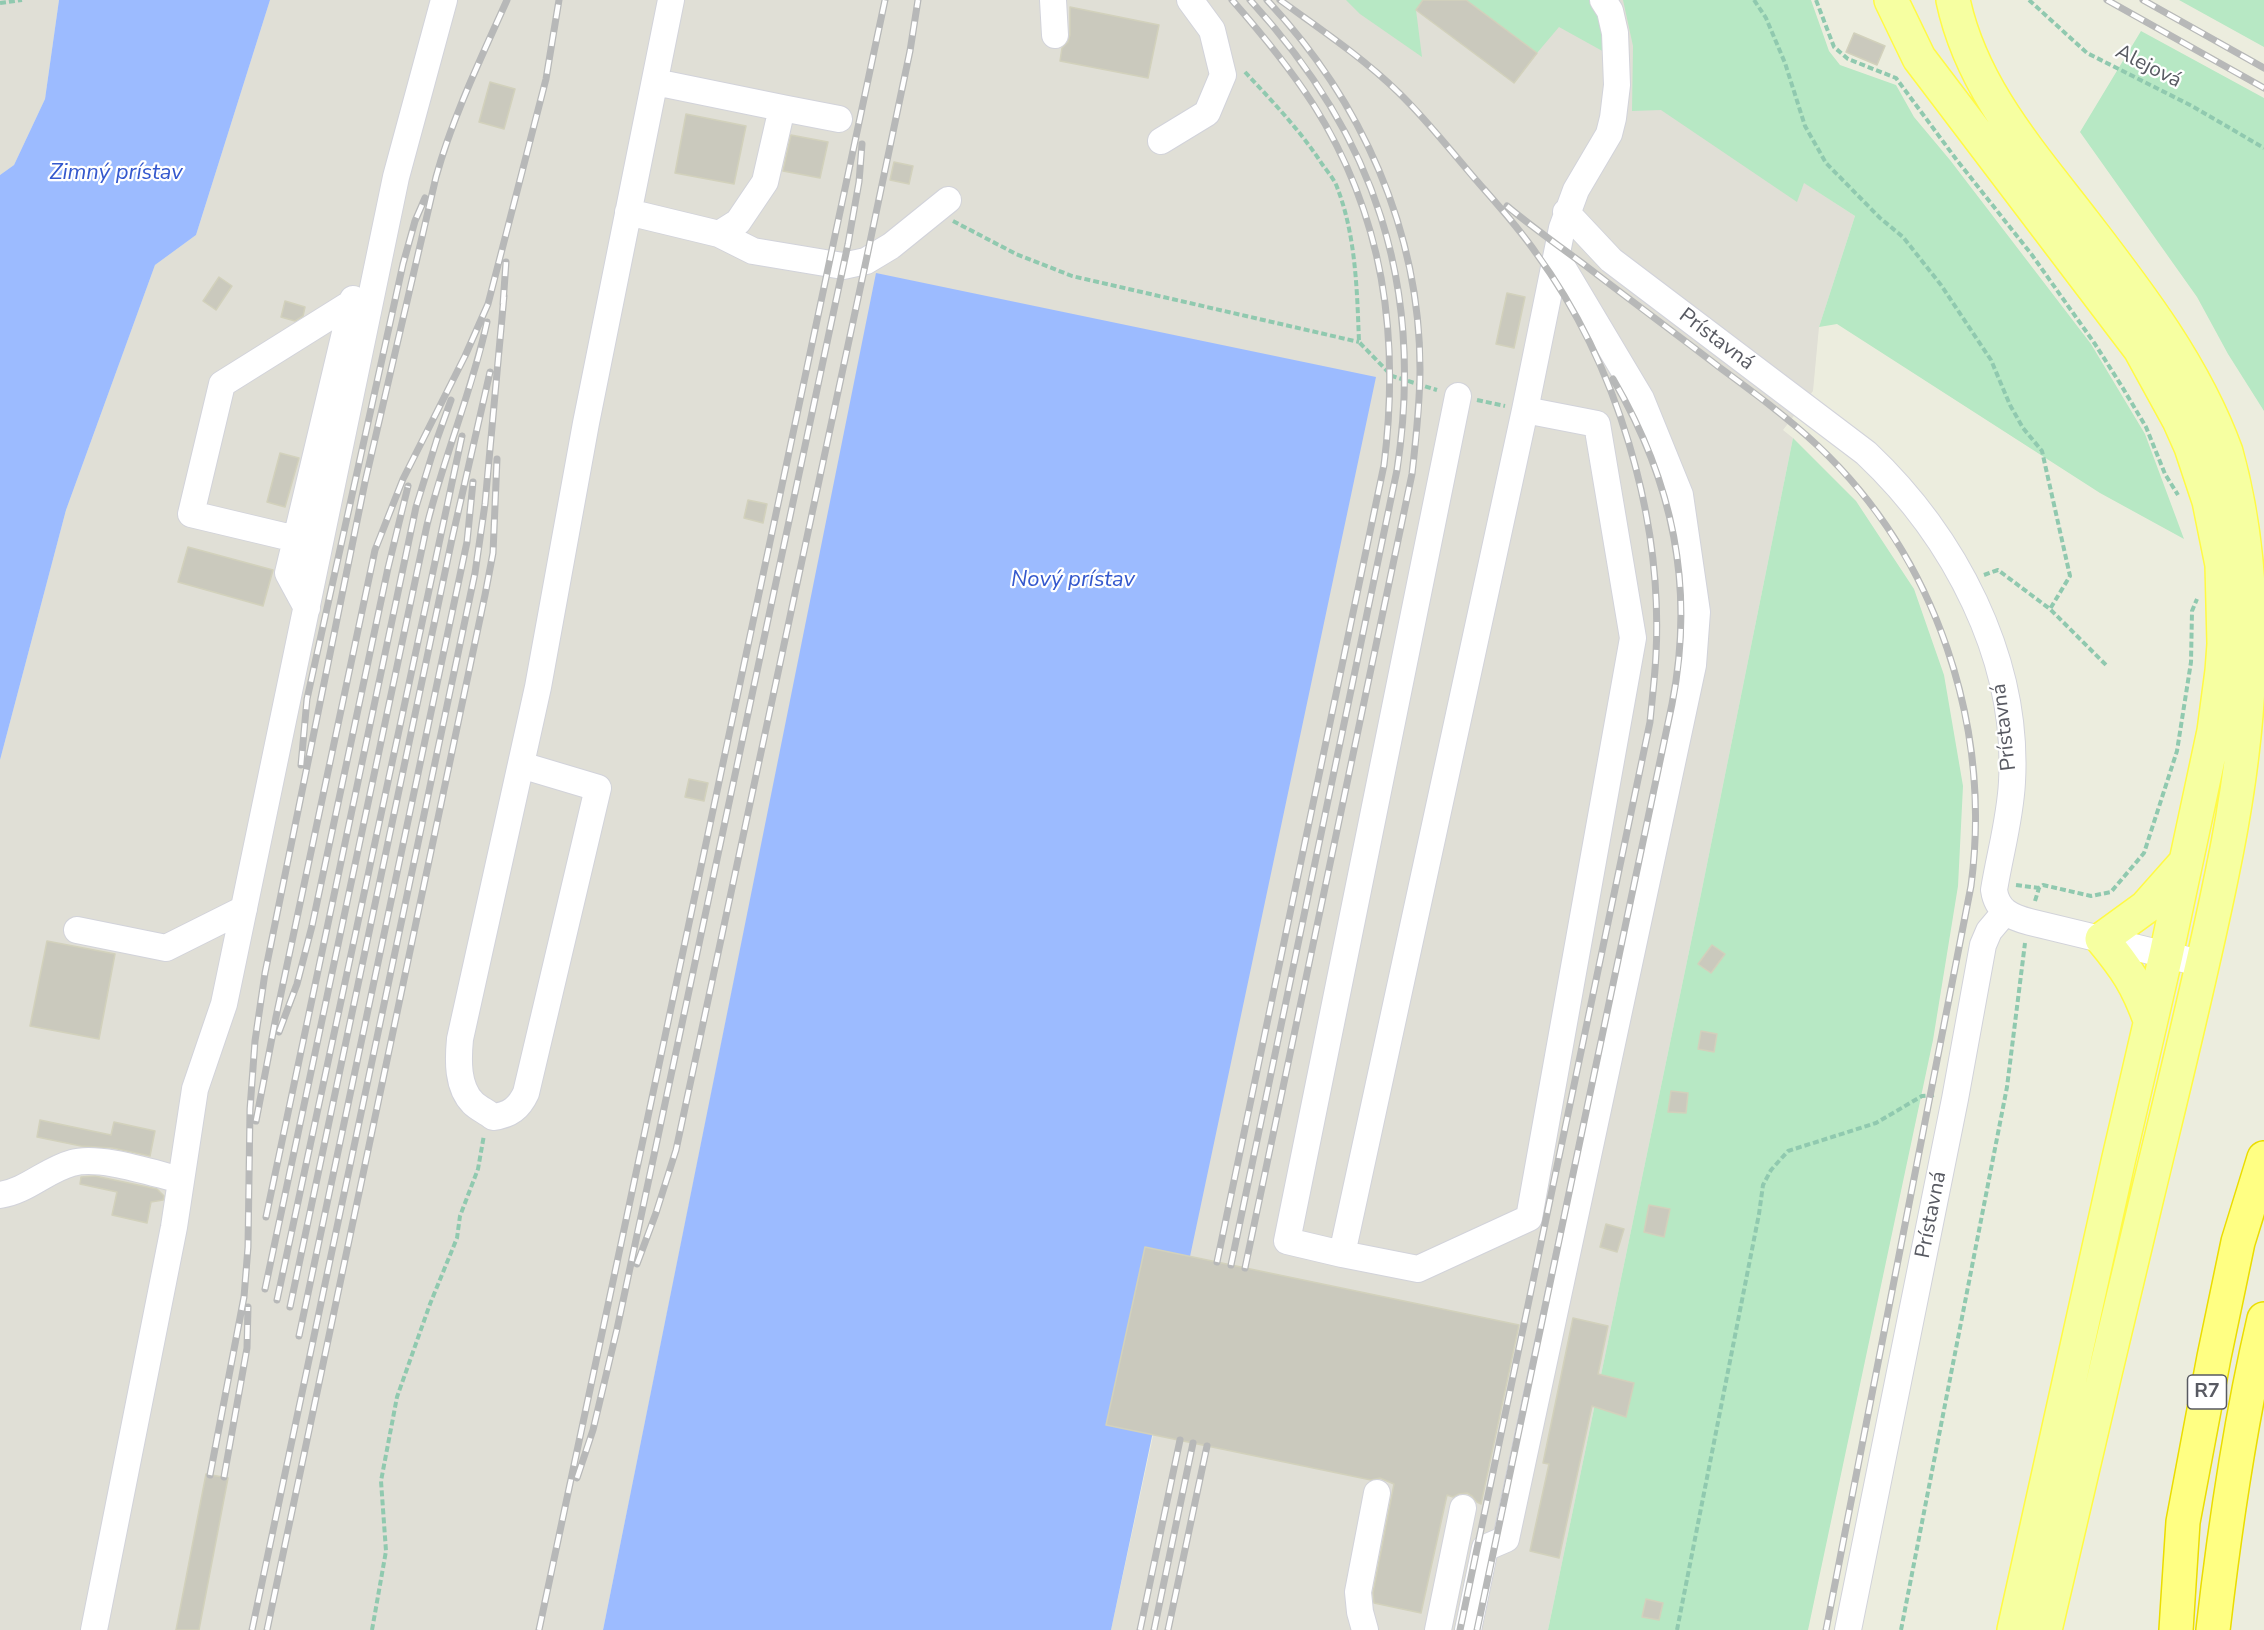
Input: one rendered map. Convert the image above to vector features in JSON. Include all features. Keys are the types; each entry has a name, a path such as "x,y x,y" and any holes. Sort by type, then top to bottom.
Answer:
{"highway":[{"name":"R7","path":"2176,1630 2183,1522 2207,1393 2238,1242 2264,1158"},
{"name":"R7","path":"2213,1630 2225,1525 2252,1370 2264,1319"}],"main road":[{"path":"1890,0 1919,58 2139,349 2173,407 2202,480 2222,565 2224,644 2214,731 2014,1630"},
{"path":"1953,0 1959,28 1981,79 2013,131 2084,222 2175,348 2208,408 2235,477 2246,521 2253,569 2256,618 2255,660 2240,789 2204,964 2045,1630"},
{"path":"2150,1020 2136,984 2102,939 2146,907 2185,863"}],"street":[{"path":"94,1630 174,1227 195,1089 224,1004 396,177 444,0"},
{"path":"520,765 598,788 526,1093 520,1106 505,1115 493,1117 473,1103 463,1086 458,1062 460,1040 520,765 538,687 586,423 671,0"},
{"path":"1053,0 1055,35"},
{"path":"1161,141 1207,113 1223,75 1212,30 1190,0"},
{"path":"1342,1254 1525,410 1562,228 1576,190 1609,134 1613,118 1617,93 1615,33 1610,10 1604,0"},
{"path":"655,82 839,119"},
{"path":"719,234 738,222 765,182 782,108"},
{"path":"306,608 288,573 368,239 396,177"},
{"path":"628,212 719,234 753,252 843,266 866,261 891,246 941,206"},
{"name":"Prístavná","path":"1566,212 1611,260 1866,453 1892,478 1914,503 1964,581 1982,618 2006,705 2011,737 2012,781 2006,837 1994,890 1995,898 2004,912 1989,931 1983,945 1955,1099 1848,1630"},
{"path":"1468,1630 1485,1548 1506,1539 1693,665 1697,612 1680,495 1641,399 1557,258"},
{"path":"296,539 191,514 222,384 353,302"},
{"path":"1458,396 1287,1241 1418,1269 1529,1218 1633,638 1597,424 1525,410"},
{"path":"77,930 166,948 244,909"},
{"path":"2004,912 2030,922 2204,964"},
{"path":"0,1195 14,1193 71,1163 92,1160 181,1180"},
{"path":"1365,1630 1360,1612 1359,1592 1377,1493"},
{"path":"1438,1630 1462,1508"}],"path":[{"path":"0,3 22,0"},
{"path":"1754,0 1766,18 1785,63 1804,126 1826,163 1880,218 1903,237 1941,285 1991,360 2010,405 2023,428 2042,451 2070,576 2050,609"},
{"path":"1816,0 1834,47 1848,59 1896,78 2032,255 2121,385 2146,427 2165,474 2184,504"},
{"name":"Alejová","path":"2030,0 2087,53 2192,106 2264,148"},
{"path":"1240,67 1287,117 1314,151 1336,185 1348,223 1355,259 1359,342"},
{"path":"941,206 1016,254 1072,276 1359,342 1392,376 1458,396 1525,410"},
{"path":"1964,581 1998,570 2050,609 2108,667"},
{"path":"1901,1630 2007,1087 2023,953 2039,888 2043,885 2091,896 2111,892 2144,854 2177,751 2191,662 2192,611 2198,596"},
{"path":"1677,1630 1763,1185 1771,1170 1788,1151 1876,1123 1922,1096 1932,1094 1955,1099"},
{"path":"372,1630 386,1551 381,1481 397,1397 430,1304 457,1239 460,1216 478,1168 484,1140 483,1110"}],"shaded area":[{"path":"0,0 59,0 45,99 14,165 0,175"},
{"path":"270,0 1660,0 1692,44 1661,89 1855,216 1819,327 1813,391 1783,430 1793,438 1548,1630 1111,1630 1153,1436 877,273 603,1630 0,1630 0,760 66,510 155,265 196,235"}],"green space":[{"path":"1346,0 1423,0 1416,10 1422,57 1360,14"},
{"path":"1466,0 1590,0 1597,10 1606,53 1559,27 1537,53"},
{"path":"1623,0 1811,0 1829,51 1840,65 1896,85 1914,117 1950,160 2091,344 2145,434 2184,539 2100,493 1837,324 1819,327 1855,216 1804,183 1797,202 1661,110 1632,111 1633,46"},
{"path":"2179,0 2264,0 2264,47"},
{"path":"2141,31 2264,98 2264,411 2228,354 2197,297 2080,132"},
{"path":"1793,438 1856,501 1914,589 1944,675 1963,786 1958,886 1933,1040 1808,1630 1548,1630 1701,894"}],"water":[{"name":"Zimný prístav","path":"59,0 270,0 196,235 155,265 66,510 0,760 0,175 14,165 45,99"},
{"name":"Nový prístav","path":"876,273 1376,377 1111,1630 603,1630"}],"building":[{"path":"1423,0 1466,0 1537,53 1514,83 1416,10"},
{"path":"1070,7 1159,25 1148,78 1060,61 1062,48 1068,42 1070,35"},
{"path":"1854,33 1885,46 1877,65 1846,52"},
{"path":"490,82 515,89 504,129 479,122"},
{"path":"686,114 746,126 734,184 675,173"},
{"path":"791,135 828,142 820,178 783,171"},
{"path":"894,162 913,166 909,184 890,180"},
{"path":"219,277 232,286 216,310 203,301"},
{"path":"1507,293 1525,297 1514,348 1496,344"},
{"path":"285,301 305,307 303,316 295,321 281,317"},
{"path":"280,453 299,458 285,507 267,502"},
{"path":"748,500 767,504 763,523 744,518"},
{"path":"188,547 273,570 263,606 178,582"},
{"path":"689,779 708,783 704,801 685,797"},
{"path":"47,941 115,954 99,1039 30,1026"},
{"path":"1712,945 1725,954 1711,973 1698,964"},
{"path":"1701,1031 1717,1034 1714,1052 1698,1049"},
{"path":"1671,1091 1688,1093 1686,1113 1668,1112"},
{"path":"40,1120 111,1135 114,1122 155,1131 150,1156 37,1137"},
{"path":"95,1176 157,1189 164,1196 163,1200 151,1202 147,1223 112,1215 117,1192 80,1184 81,1177"},
{"path":"1649,1205 1670,1209 1664,1237 1644,1232"},
{"path":"1606,1224 1624,1229 1617,1252 1600,1247"},
{"path":"1145,1247 1519,1325 1481,1504 1467,1493 1453,1497 1447,1495 1421,1613 1374,1603 1373,1593 1394,1484 1380,1478 1371,1480 1106,1425"},
{"path":"1573,1318 1608,1326 1598,1374 1634,1383 1626,1417 1592,1406 1559,1558 1530,1551 1549,1464 1543,1463"},
{"path":"206,1474 228,1478 199,1630 176,1630"},
{"path":"1646,1599 1663,1603 1659,1620 1642,1617"}],"railway":[{"path":"210,1475 244,1297 248,1247 250,1109 255,1041 265,973 365,482 436,177 459,109 507,0"},
{"path":"256,1121 375,550 403,479 465,356 488,304 546,79 559,0"},
{"path":"539,1630 885,0"},
{"path":"637,1264 676,1150 866,261 910,51 918,0"},
{"path":"1217,1262 1384,465 1390,370 1381,278 1371,233 1356,190 1337,146 1313,104 1274,50 1232,0"},
{"path":"1231,1265 1397,470 1404,403 1403,338 1396,276 1381,217 1359,160 1330,105 1293,52 1250,0"},
{"path":"1245,1268 1412,474 1420,382 1417,317 1409,267 1396,218 1379,170 1357,124 1331,80 1301,39 1267,0"},
{"path":"1280,0 1355,55 1398,92 1428,124 1536,253 1565,296 1590,343 1611,393 1629,444 1652,549 1656,602 1656,654 1650,722 1460,1630"},
{"path":"2107,0 2264,88"},
{"path":"2143,0 2264,68"},
{"path":"577,1478 593,1430 617,1329 848,244 859,182 862,144"},
{"path":"301,765 307,699 403,264 415,221 425,198"},
{"path":"1507,206 1782,415 1818,446 1860,490 1895,540 1924,592 1947,648 1963,706 1973,765 1975,826 1971,886 1826,1630"},
{"path":"503,304 506,262"},
{"path":"252,1630 475,573 485,504 504,296"},
{"path":"265,1289 427,525 474,373 487,322"},
{"path":"290,1307 452,539 490,372"},
{"path":"1477,1630 1672,704 1679,661 1681,618 1674,536 1651,457 1613,379"},
{"path":"266,1217 416,507 451,400"},
{"path":"277,1300 462,436"},
{"path":"267,1630 485,595 493,553 497,459"},
{"path":"299,1336 467,542 473,482"},
{"path":"279,1032 297,984 312,926 388,568 408,486"},
{"path":"224,1477 247,1348 248,1307"},
{"path":"1140,1630 1180,1440"},
{"path":"1154,1630 1193,1443"},
{"path":"1168,1630 1207,1446"}]}
